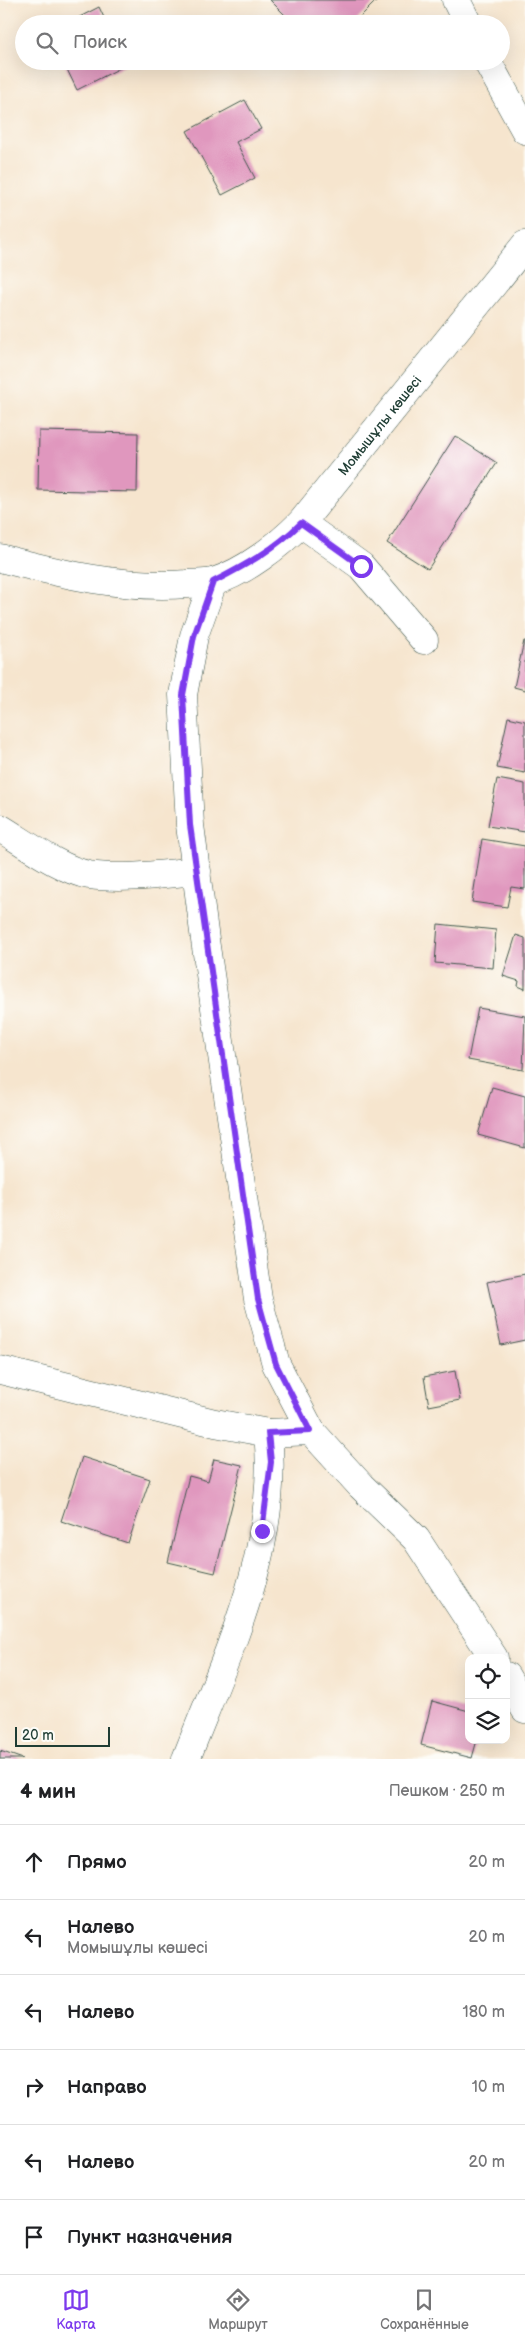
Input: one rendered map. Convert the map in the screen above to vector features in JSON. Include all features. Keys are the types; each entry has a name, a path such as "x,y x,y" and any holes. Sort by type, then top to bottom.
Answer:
{"street":[{"path":"456,0 464,15"},
{"path":"492,70 525,130"},
{"name":"Момышұлы көшесі","path":"213,582 262,556 282,542 301,523 525,245"},
{"path":"301,523 361,566 424,640"},
{"path":"0,558 131,585 213,582 194,636 183,695 190,825 258,1299 276,1364 310,1431 361,1486 416,1539 491,1654"},
{"path":"0,828 61,864 88,874 140,876 197,871"},
{"path":"0,1370 215,1423 268,1433 310,1431"},
{"path":"186,1759 237,1630 252,1585 268,1492 271,1462 268,1433"},
{"path":"510,1683 525,1709"}],"building":[{"path":"270,0 377,0 362,15 285,15"},
{"path":"99,7 103,15 83,15"},
{"path":"67,70 116,70 77,90"},
{"path":"245,100 261,129 236,142 255,178 222,195 187,131"},
{"path":"39,431 138,433 137,492 38,490"},
{"path":"455,436 497,463 428,569 387,543"},
{"path":"525,641 525,690 514,687"},
{"path":"508,717 525,721 525,773 497,768"},
{"path":"497,779 525,784 525,832 488,826"},
{"path":"482,839 525,846 525,889 511,887 507,907 472,902"},
{"path":"438,924 496,930 493,968 435,963"},
{"path":"516,935 525,938 525,989 518,986 519,981 503,976"},
{"path":"478,1008 525,1016 523,1070 468,1060"},
{"path":"492,1087 525,1096 525,1148 478,1135"},
{"path":"525,1274 525,1340 501,1345 487,1282"},
{"path":"455,1371 460,1400 429,1406 424,1377"},
{"path":"82,1457 150,1479 128,1543 61,1521"},
{"path":"214,1459 242,1465 215,1573 168,1562 189,1476 208,1481"},
{"path":"432,1701 465,1710 465,1744 476,1744 472,1758 421,1745"},
{"path":"0,1751 23,1759 0,1759"}],"route":[{"path":"262,1531 271,1462 268,1433 310,1431 276,1364 258,1299 190,825 183,695 194,636 213,582 262,556 282,542 301,523 361,566"}]}
